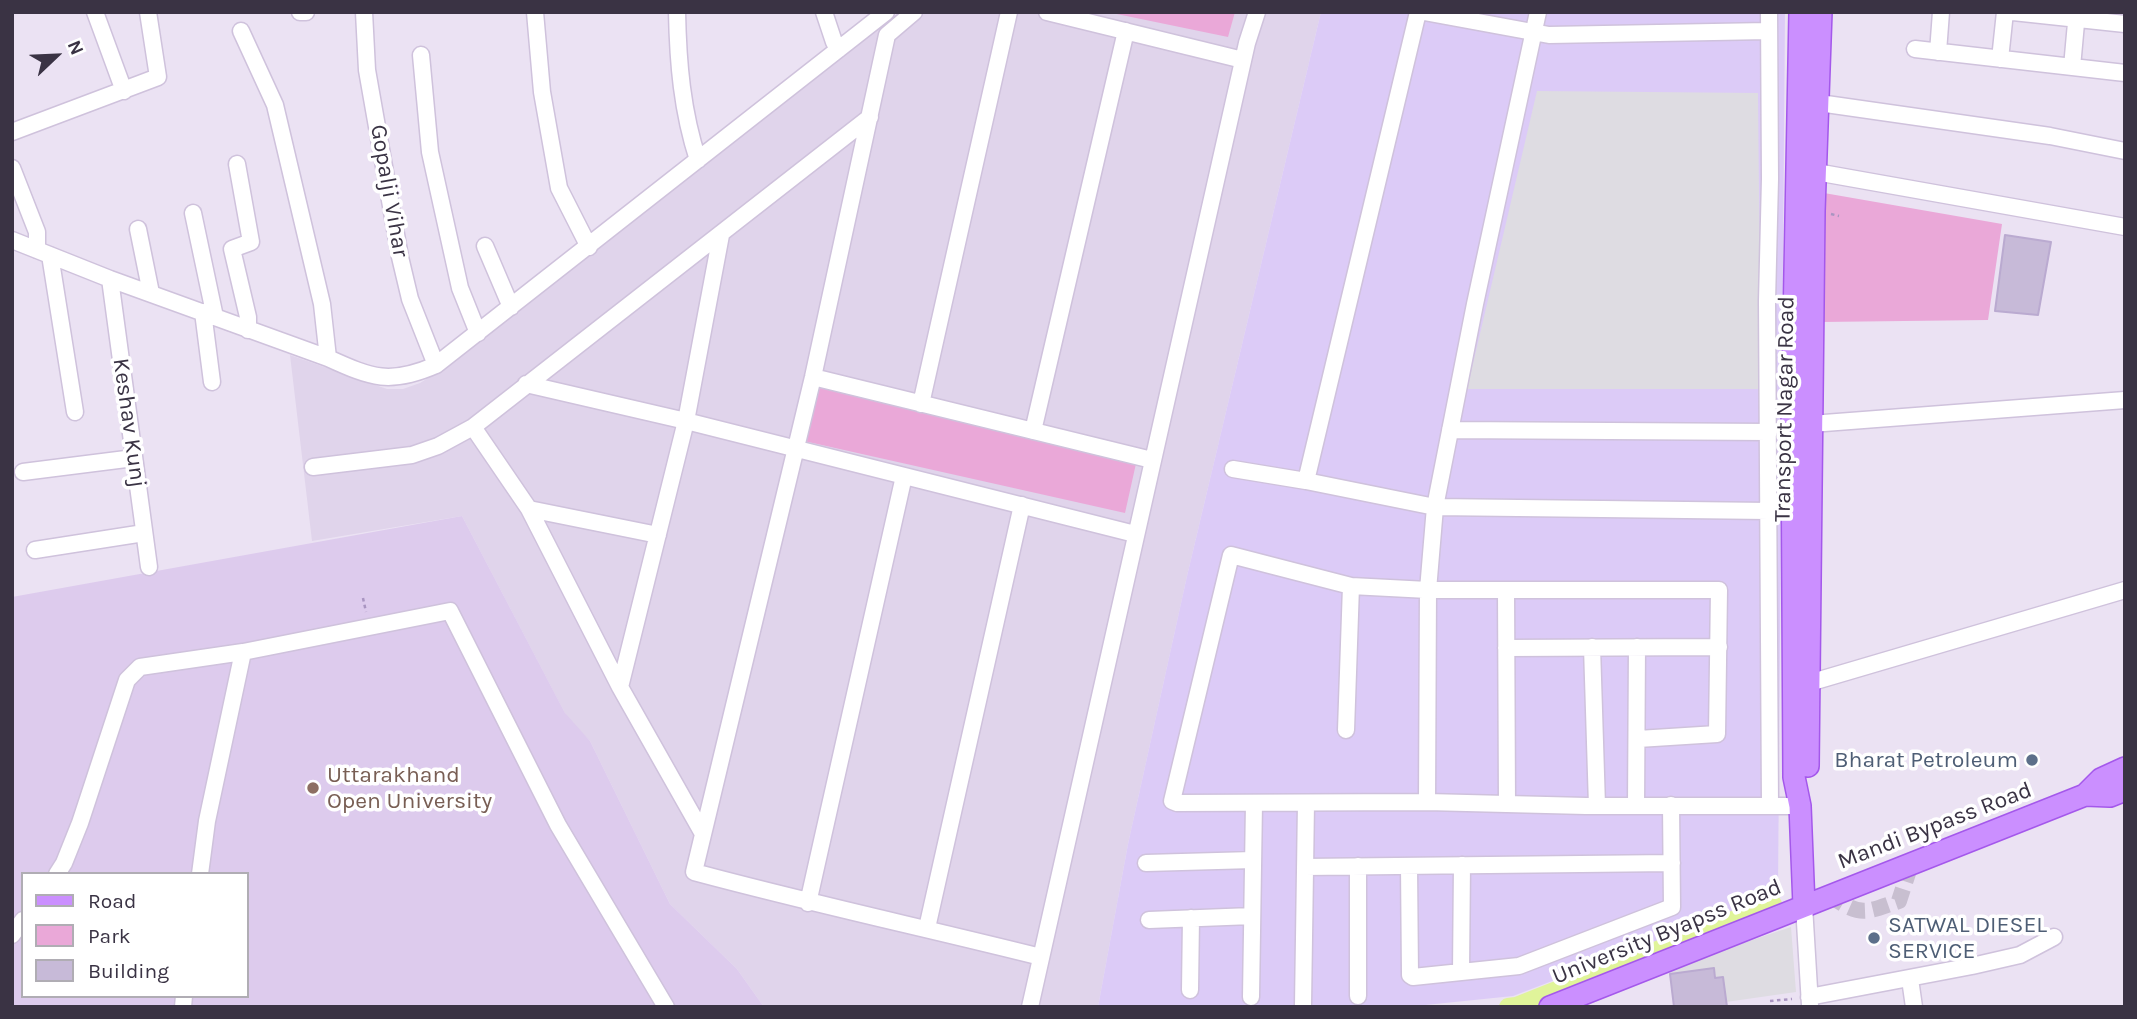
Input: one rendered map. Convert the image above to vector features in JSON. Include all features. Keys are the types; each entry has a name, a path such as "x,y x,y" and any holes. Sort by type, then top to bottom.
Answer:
{"main road":[{"name":"Transport Nagar Road","path":"1800,12 1816,172 1805,230 1811,424 1809,682 1807,788 1800,806"},
{"name":"Transport Nagar Road","path":"1804,906 1800,806 1794,778 1792,426 1805,230 1809,102 1821,12"},
{"name":"Mandi Bypass Road","path":"1804,906 2085,795 2101,779 2125,768"},
{"name":"Mandi Bypass Road","path":"2085,795 2110,796 2125,790"},
{"name":"University Byapss Road","path":"1550,1007 1804,906"}],"street":[{"path":"95,12 124,91"},
{"path":"12,132 158,77 148,12"},
{"name":"Gopalji Vihar","path":"364,12 367,70 400,257 410,299 436,365"},
{"path":"535,12 542,92 559,188 589,247"},
{"path":"677,12 678,64 684,110 698,160"},
{"path":"824,12 834,43 839,49"},
{"path":"12,240 110,279 328,358 353,370 388,379 412,376 436,365 478,333 886,12"},
{"path":"914,12 887,35 813,377 694,872 808,903 927,928 1041,957"},
{"path":"921,404 1009,12"},
{"path":"1047,12 1243,60"},
{"path":"1030,1007 1243,60 1257,12"},
{"path":"1306,481 1418,12"},
{"path":"1424,12 1534,33 1629,35 1768,31"},
{"path":"1427,802 1428,590 1435,507 1538,12"},
{"path":"1769,12 1770,805"},
{"path":"1938,52 1941,12"},
{"path":"2000,59 2005,12"},
{"path":"2013,12 2077,15 2125,24"},
{"path":"2072,67 2077,15"},
{"path":"1033,431 1126,31"},
{"path":"241,32 275,105 322,304 328,358"},
{"path":"1915,49 2125,73"},
{"path":"421,55 430,152 460,288 478,333"},
{"path":"1809,102 2050,136 2125,151"},
{"path":"313,467 412,455 438,446 473,427 870,117"},
{"path":"237,164 251,242 232,249 248,317 248,330"},
{"path":"12,168 43,252 75,412"},
{"path":"1816,172 2125,227"},
{"path":"192,213 209,315 212,382"},
{"path":"138,229 151,293"},
{"path":"620,687 687,421 721,236"},
{"path":"485,246 511,307"},
{"name":"Keshav Kunj","path":"110,279 149,567"},
{"path":"813,377 1152,460"},
{"path":"526,384 687,421 1135,534"},
{"path":"1811,424 2125,400"},
{"path":"473,427 528,509 620,687 702,832"},
{"path":"1450,430 1769,432"},
{"path":"23,472 134,458"},
{"path":"1233,469 1435,507 1769,511"},
{"path":"808,903 904,476"},
{"path":"927,928 1022,505"},
{"path":"528,509 658,535"},
{"path":"35,550 144,533"},
{"path":"1638,739 1717,734 1717,590 1428,590 1352,586 1231,555 1172,798 1177,803 1427,802 1597,806 1800,806"},
{"path":"1346,730 1352,586"},
{"path":"1506,590 1507,804"},
{"path":"1809,682 2125,590"},
{"path":"58,872 80,823 127,680 140,667 243,652 450,611 558,825 666,1007"},
{"path":"1592,647 1597,806"},
{"path":"1636,806 1637,647"},
{"path":"1506,648 1719,647"},
{"path":"200,872 207,821 243,652"},
{"path":"1251,997 1254,803"},
{"path":"1303,1005 1306,803"},
{"path":"1409,866 1409,973 1413,977 1519,966 1670,909 1671,806"},
{"path":"1146,863 1253,860"},
{"path":"1305,867 1672,863"},
{"path":"1461,972 1462,865"},
{"path":"1358,866 1358,996"},
{"path":"1804,906 1810,1002 2020,955 2054,937"},
{"path":"1149,920 1252,916"},
{"path":"1191,918 1191,990"},
{"path":"1910,979 1914,1007"}],"path":[{"path":"1770,1001 1810,1002"}],"shaded area":[{"path":"899,12 1321,12 1187,576 1128,844 1098,1007 764,1007 737,969 670,904 590,741 568,719 462,516 312,541 290,355 387,389 403,389 420,383 454,362"},
{"path":"1321,12 1785,12 1778,889 1768,898 1513,996 1406,1007 1098,1007 1128,844 1187,576"},
{"path":"1537,91 1758,93 1761,389 1467,389"},
{"name":"Uttarakhand Open University","path":"462,516 565,713 590,741 670,904 737,969 764,1007 12,1007 12,597"},
{"path":"1791,927 1796,992 1726,1002 1723,978 1715,978 1713,968 1670,974 1669,968"}],"green space":[{"path":"1107,12 1235,12 1228,37"},
{"path":"1824,193 2002,224 1988,320 1821,322"},
{"path":"817,387 1137,459 1125,513 804,441"}],"building":[{"path":"2005,235 2051,242 2038,315 1995,311"},
{"path":"1714,968 1715,978 1723,977 1727,1007 1674,1007 1670,974"}],"waterway":[{"path":"1508,1007 1773,904"}],"tunnel":[{"path":"1829,895 1849,907 1863,911 1899,901 1911,864"}],"place":[{"name":"Bharat Petroleum","path":"2032,760"},
{"name":"Uttarakhand Open University","path":"313,788"},
{"name":"SATWAL DIESEL SERVICE","path":"1874,938"}]}
